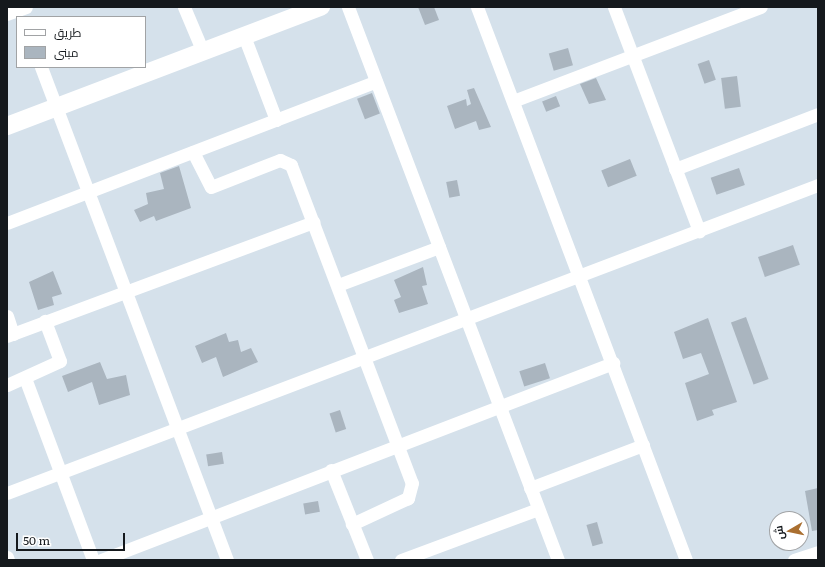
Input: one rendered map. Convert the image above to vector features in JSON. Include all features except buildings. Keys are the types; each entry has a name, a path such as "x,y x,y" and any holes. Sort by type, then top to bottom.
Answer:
{"street":[{"path":"184,7 203,52"},
{"path":"7,126 321,7"},
{"path":"348,7 558,560"},
{"path":"478,7 686,560"},
{"path":"614,7 699,230"},
{"path":"513,101 761,7"},
{"path":"7,14 21,10"},
{"path":"244,36 276,120"},
{"path":"41,68 227,560"},
{"path":"7,223 376,81"},
{"path":"675,169 818,114"},
{"path":"193,152 211,188 287,160 314,222 400,445 412,492 408,498 352,524"},
{"path":"7,493 818,185"},
{"path":"7,316 10,335 127,293 314,222"},
{"path":"338,284 439,247"},
{"path":"7,385 60,361 46,321"},
{"path":"101,560 331,470 400,445 499,405 613,363"},
{"path":"25,378 93,560"},
{"path":"530,488 643,445"},
{"path":"331,470 367,560"},
{"path":"401,560 538,508"},
{"path":"794,560 818,552"}]}
